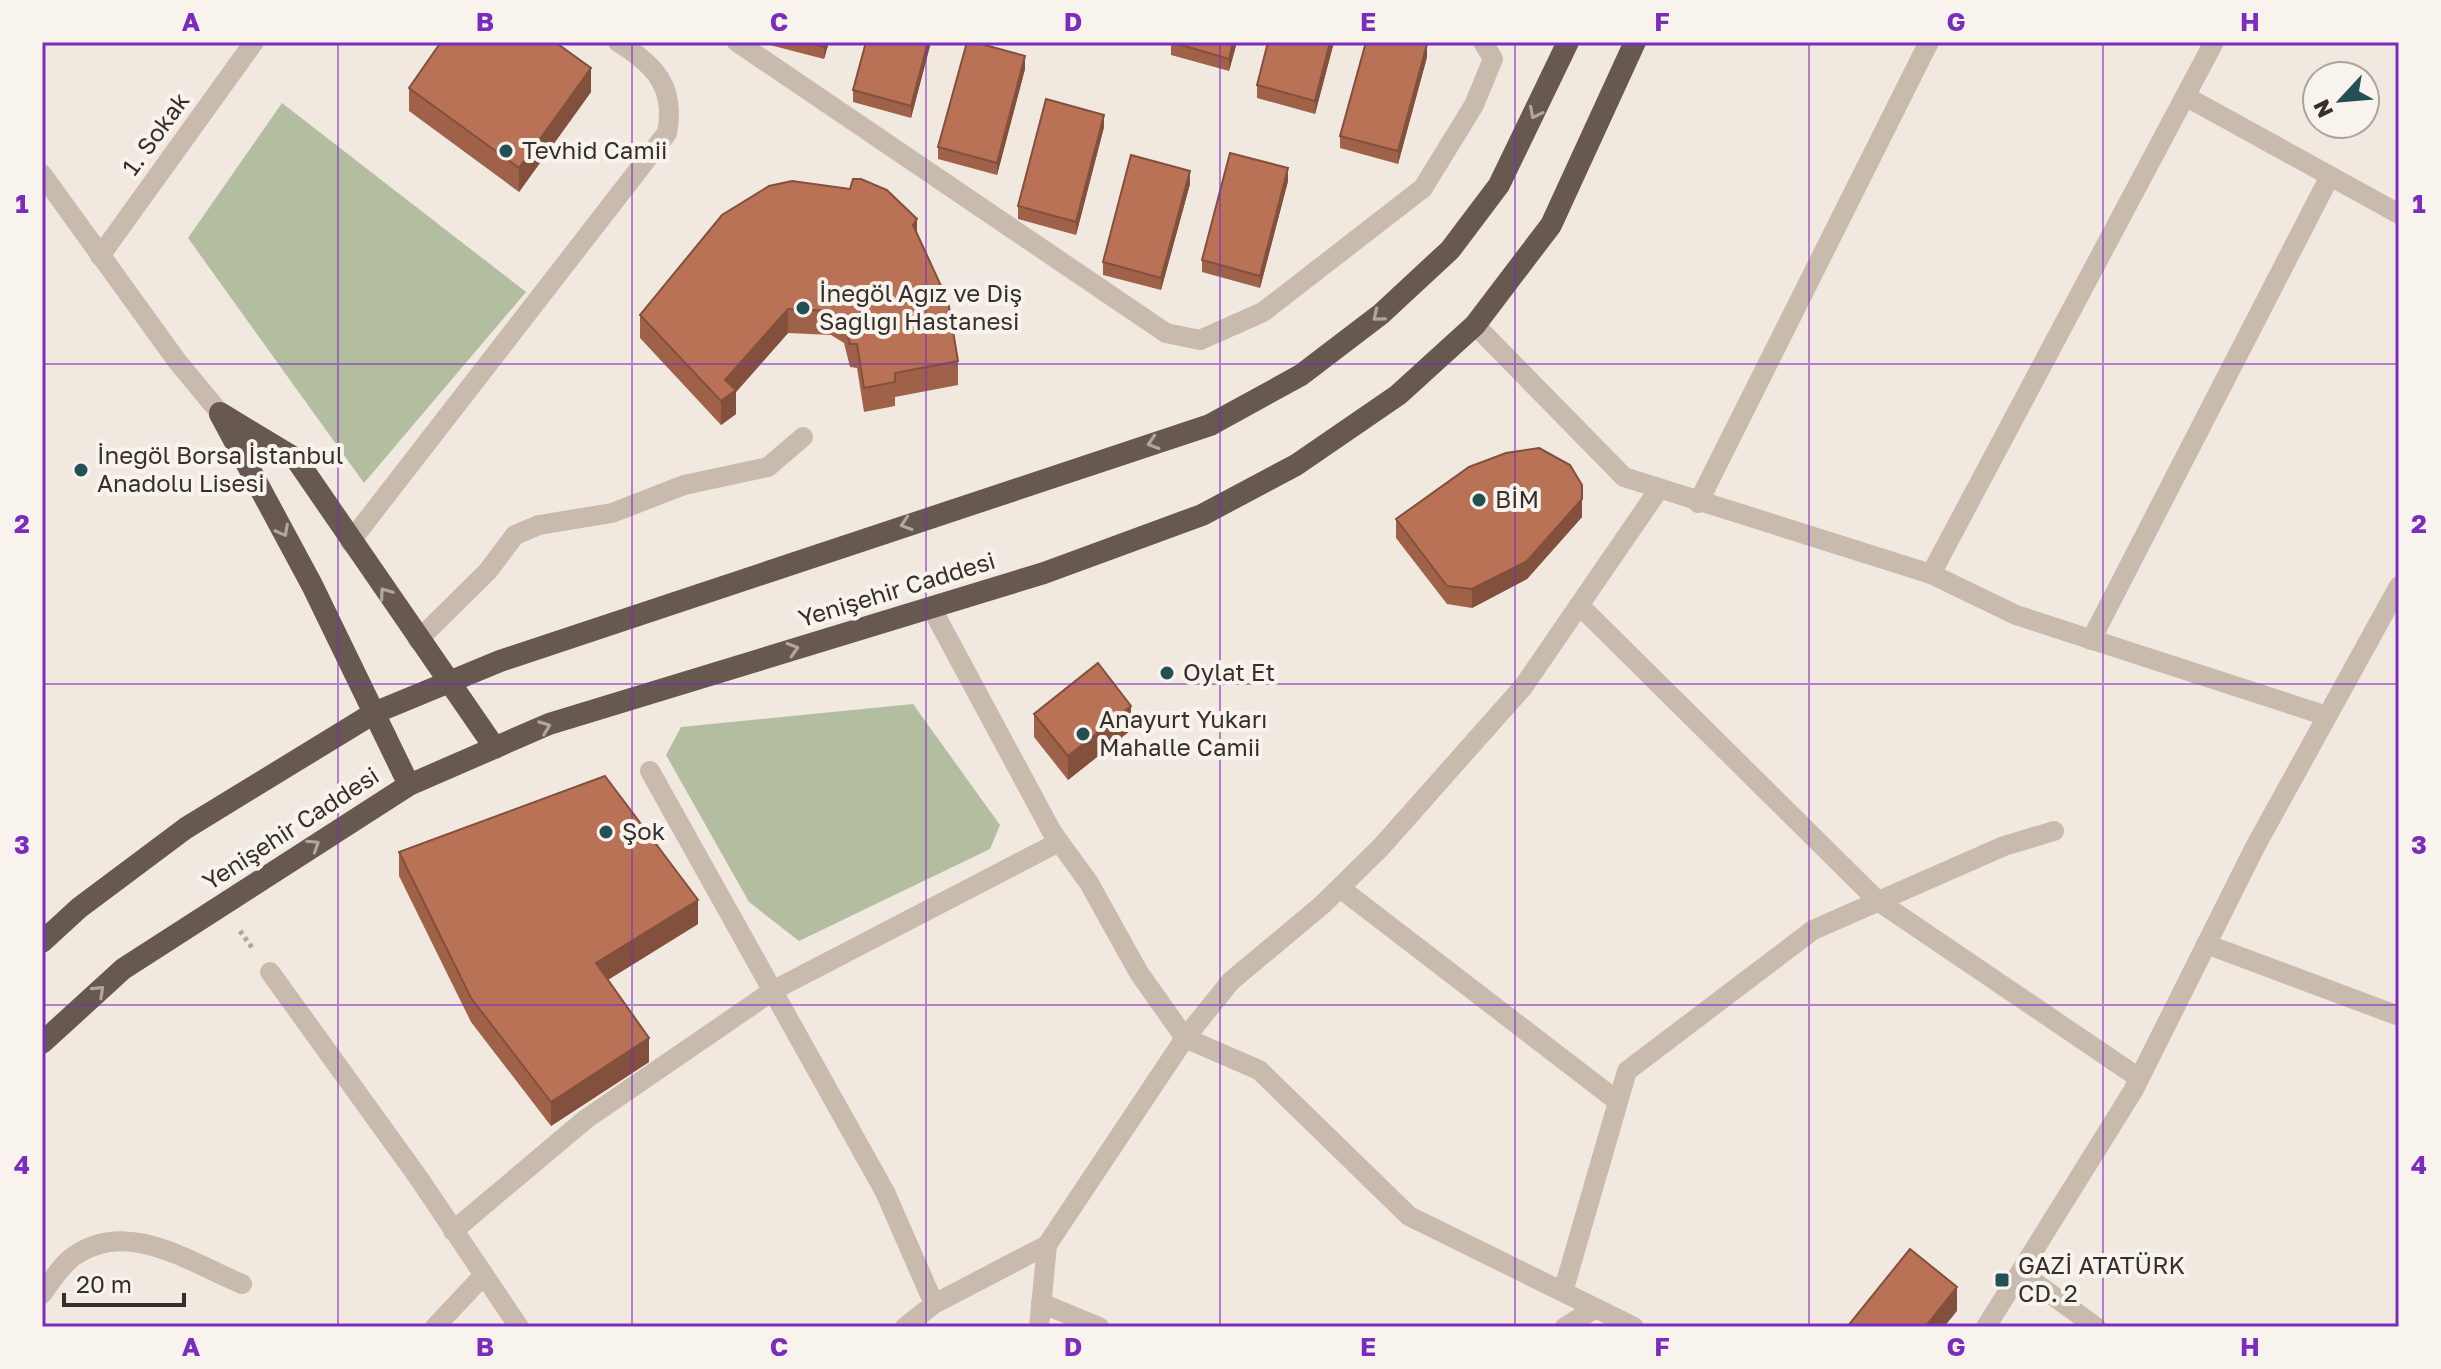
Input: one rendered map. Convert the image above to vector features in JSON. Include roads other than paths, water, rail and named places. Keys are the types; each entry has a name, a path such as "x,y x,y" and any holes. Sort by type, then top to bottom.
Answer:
{"highway":[{"path":"42,942 79,908 186,828 374,713 500,661 720,585 1210,425 1301,375 1381,314 1450,250 1499,185 1568,42"},
{"name":"Yenişehir Caddesi","path":"42,1043 123,969 409,785 549,724 1044,573 1202,515 1296,465 1385,404 1475,325 1551,225 1635,42"},
{"path":"220,413 296,459 350,542 495,748"},
{"path":"220,413 312,585 409,785"}],"street":[{"name":"1. Sokak","path":"100,256 254,42"},
{"path":"350,542 667,133 670,116 664,84 647,60 618,42"},
{"path":"737,42 1166,333 1200,340 1263,312 1423,188 1474,105 1484,82 1493,59 1483,42"},
{"path":"1698,503 1929,42"},
{"path":"1931,574 2214,42"},
{"path":"2185,96 2399,214"},
{"path":"42,174 177,361 220,413"},
{"path":"2091,640 2330,176"},
{"path":"1475,325 1624,477 1698,503 1931,574 2016,615 2327,716"},
{"path":"418,640 488,571 515,535 539,525 612,513 684,485 768,467 803,437"},
{"path":"1039,1327 1047,1245 1185,1038 1231,981 1340,888 1381,847 1523,687 1659,489"},
{"path":"1986,1327 2022,1273 2139,1078 2206,944 2399,586"},
{"path":"1580,606 1878,901 2139,1078"},
{"path":"931,607 1059,842 1089,883 1139,973 1185,1038 1259,1070 1409,1216 1634,1327"},
{"path":"650,771 885,1192 934,1304"},
{"path":"1563,1292 1616,1100 1627,1071 1813,930 2004,846 2054,831"},
{"path":"453,1231 586,1119 774,990 1059,842"},
{"path":"1340,888 1616,1100"},
{"path":"2206,944 2399,1016"},
{"path":"270,972 519,1327"},
{"path":"42,1294 71,1257 90,1247 131,1241 150,1243 242,1284"},
{"path":"905,1327 934,1304 1047,1245"},
{"path":"2022,1273 2096,1327"},
{"path":"435,1327 483,1276"},
{"path":"1041,1303 1099,1327"},
{"path":"1565,1327 1596,1308"}],"place":[{"name":"Tevhid Camii","path":"506,151"},
{"name":"İnegöl Ağız ve Diş Sağlığı Hastanesi","path":"803,308"},
{"name":"İnegöl Borsa İstanbul Anadolu Lisesi","path":"81,470"},
{"name":"BİM","path":"1479,500"},
{"name":"Oylat Et","path":"1167,673"},
{"name":"Anayurt Yukarı Mahalle Camii","path":"1083,734"},
{"name":"Şok","path":"606,832"},
{"name":"GAZİ ATATÜRK CD. 2","path":"2002,1280"}]}
